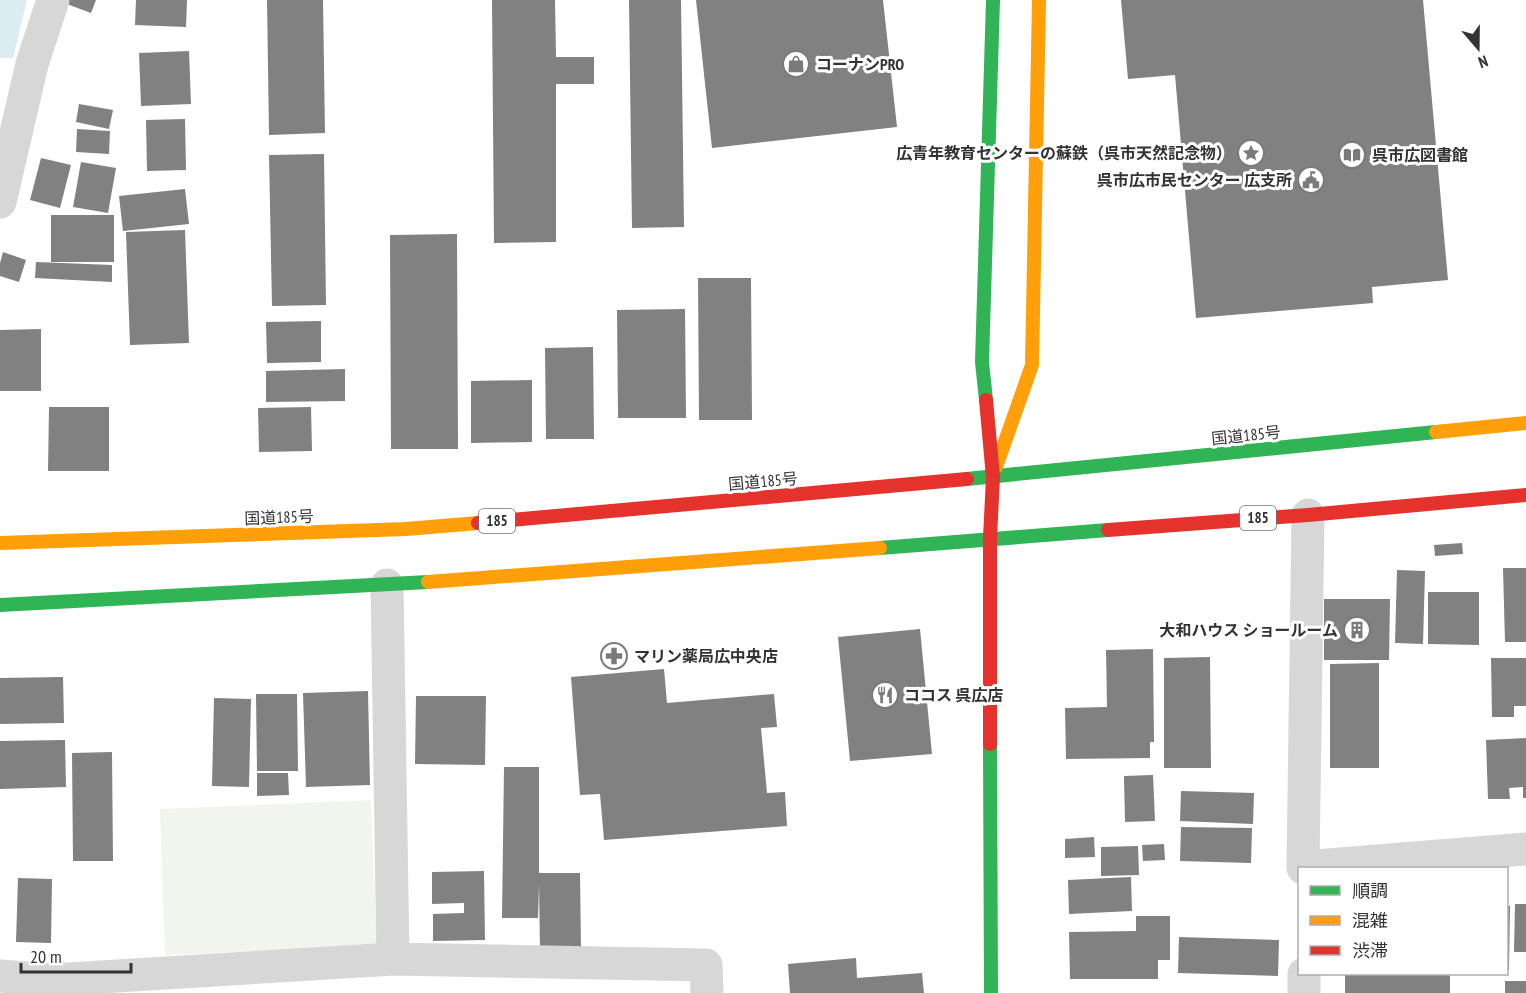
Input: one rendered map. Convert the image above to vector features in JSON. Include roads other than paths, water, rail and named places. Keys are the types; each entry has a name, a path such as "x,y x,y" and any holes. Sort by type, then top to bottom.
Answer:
{"main road":[{"path":"991,993 990,538 993,477 982,362 993,0"},
{"path":"993,477 1032,365 1039,0"},
{"name":"国道185号","path":"0,543 406,529 993,477 1526,423"},
{"name":"185","path":"0,605 387,585 1526,495"}],"street":[{"path":"0,202 32,64 53,0"},
{"path":"1303,867 1308,514"},
{"path":"387,585 393,959"},
{"path":"1315,867 1526,849"},
{"path":"0,976 52,980 393,959 706,965 707,993"},
{"path":"1304,975 1304,993"}],"place":[{"name":"コーナンPRO","path":"796,64"},
{"name":"広青年教育センターの蘇鉄（呉市天然記念物）","path":"1251,153"},
{"name":"呉市広図書館","path":"1352,155"},
{"name":"呉市広市民センター 広支所","path":"1311,180"},
{"name":"大和ハウス ショールーム","path":"1357,630"},
{"name":"マリン薬局広中央店","path":"614,656"},
{"name":"ココス 呉広店","path":"885,695"}]}
